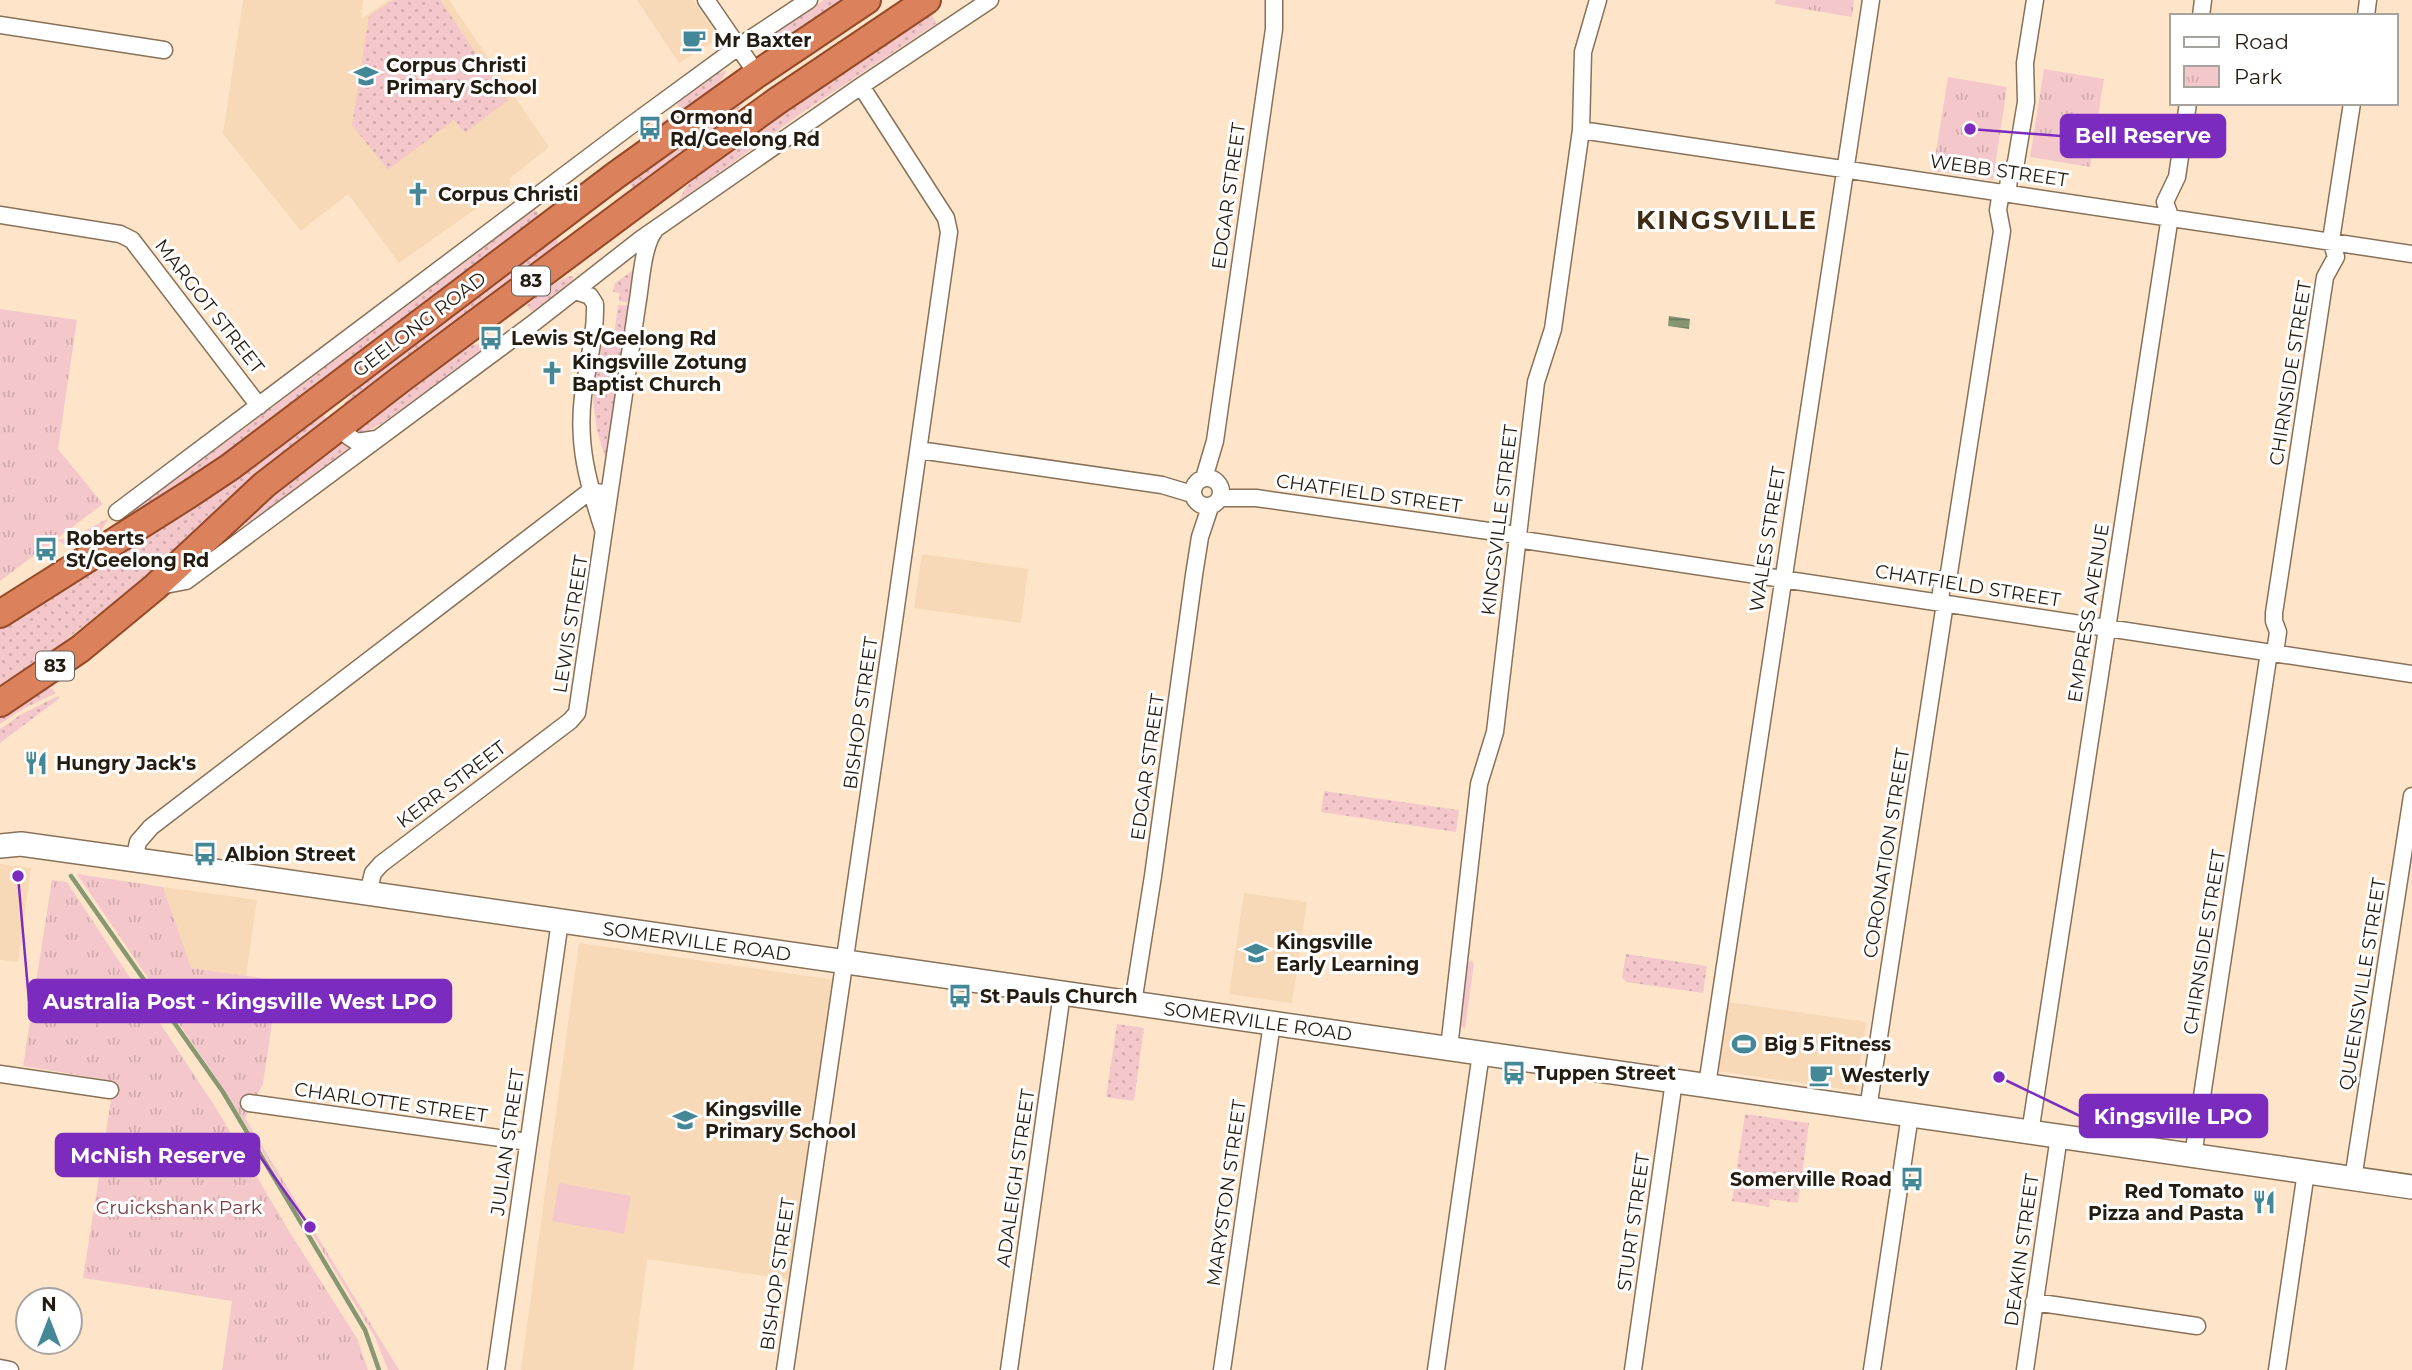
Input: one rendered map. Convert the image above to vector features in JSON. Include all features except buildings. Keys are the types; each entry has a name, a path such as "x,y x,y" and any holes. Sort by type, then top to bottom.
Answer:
{"highway":[{"name":"GEELONG ROAD","path":"0,614 188,495 606,183 757,74 867,0"},
{"name":"GEELONG ROAD","path":"0,703 80,649 155,587 264,485 340,425 680,171 777,101 927,0"},
{"path":"757,74 777,101"},
{"path":"340,425 336,403 348,377"}],"main road":[{"name":"SOMERVILLE ROAD","path":"7,842 2412,1187"}],"street":[{"path":"706,0 757,74"},
{"name":"GEELONG ROAD","path":"117,512 738,47 808,0"},
{"name":"GEELONG ROAD","path":"155,587 186,581 575,291 594,274 861,86 990,0"},
{"name":"EDGAR STREET","path":"1133,1003 1274,29 1274,0"},
{"name":"KINGSVILLE STREET","path":"1449,1048 1479,784 1495,732 1536,379 1552,334 1581,130 1583,52 1598,0"},
{"name":"WALES STREET","path":"1707,1085 1871,0"},
{"name":"CORONATION STREET","path":"1868,1109 1942,603 1942,583 1949,573 2003,228 1998,210 2021,134 2025,102 2025,58 2035,0"},
{"path":"0,25 164,50"},
{"name":"BISHOP STREET","path":"785,1370 948,236 948,223 861,86"},
{"name":"EMPRESS AVENUE","path":"2030,1133 2169,216 2165,202 2176,181 2188,105"},
{"name":"CHIRNSIDE STREET","path":"2193,1156 2272,653 2278,632 2274,613 2325,277 2336,257 2331,240 2352,105"},
{"name":"WEBB STREET","path":"1581,130 2412,254"},
{"name":"MARGOT STREET","path":"0,215 120,234 132,240 259,405"},
{"name":"LEWIS STREET","path":"573,719 579,706 647,249 655,230"},
{"name":"LEWIS STREET","path":"575,291 590,296 595,304 582,402 584,465 604,534"},
{"path":"340,425 348,436 357,442 378,438"},
{"name":"CHATFIELD STREET","path":"919,450 1517,537 2412,674"},
{"path":"134,860 138,842 151,827 590,491 609,494"},
{"name":"KERR STREET","path":"368,893 373,873 381,864 573,719"},
{"name":"QUEENSVILLE STREET","path":"2353,1179 2412,796"},
{"name":"JULIAN STREET","path":"496,1370 560,921"},
{"name":"ADALEIGH STREET","path":"1009,1370 1062,993"},
{"name":"MARYSTON STREET","path":"1222,1370 1272,1023"},
{"path":"1436,1370 1481,1053"},
{"path":"0,1074 110,1090"},
{"name":"STURT STREET","path":"1633,1370 1674,1081"},
{"name":"CHARLOTTE STREET","path":"249,1103 528,1142"},
{"path":"1872,1370 1910,1115"},
{"name":"DEAKIN STREET","path":"2025,1370 2059,1136"},
{"path":"2277,1370 2306,1172"},
{"path":"2034,1303 2197,1326"},
{"path":"0,1368 10,1370"}],"shaded area":[{"name":"Corpus Christi Primary School","path":"243,0 363,0 361,19 389,0 449,0 549,147 509,179 511,184 399,263 348,194 301,231 223,134"},
{"path":"637,0 693,0 719,38 679,63"},
{"path":"1669,316 1690,319 1689,329 1668,326"},
{"path":"922,554 1028,569 1021,623 914,608"},
{"path":"0,864 31,868 18,962 0,960"},
{"path":"163,887 257,900 246,976 190,968"},
{"path":"1244,893 1307,902 1292,1003 1229,994"},
{"name":"Kingsville Primary School","path":"579,943 834,980 794,1280 647,1259 633,1370 521,1370"},
{"path":"1728,1002 1866,1022 1856,1091 1717,1071"}],"green space":[{"path":"393,0 440,0 508,100 465,133 454,120 388,170 352,125 369,16"},
{"path":"824,0 843,0 781,40 761,44 768,37"},
{"path":"1776,0 1854,0 1852,17 1775,4"},
{"path":"931,14 937,23 806,110 678,202 686,187 700,172"},
{"path":"2044,69 2104,79 2090,167 2030,157"},
{"path":"726,70 717,86 661,127 659,124 680,109 676,103 714,75"},
{"path":"1948,77 2007,87 1993,180 1933,171"},
{"path":"745,99 726,121 695,146 636,189 630,185 630,181"},
{"path":"535,209 540,217 385,335 227,451 119,524 121,520"},
{"path":"556,237 557,249 347,405 344,404 360,385"},
{"path":"635,269 629,303 619,301 620,293 613,292 615,283"},
{"path":"570,276 574,277 572,281 532,312 527,306 547,288"},
{"path":"618,305 629,306 606,461 597,430 593,379 600,333 614,335"},
{"path":"0,309 77,320 58,449 103,504 0,581"},
{"path":"484,343 488,347 389,419 364,433 355,431 461,352 472,345"},
{"path":"323,411 326,420 112,604 31,667 0,687 0,629 216,491"},
{"path":"340,442 349,448 251,523 246,523 246,518"},
{"path":"109,518 98,536 81,547 63,544 57,540 79,534"},
{"path":"48,688 56,693 0,724 0,717"},
{"path":"58,696 60,698 0,743 0,729 20,715"},
{"path":"1324,791 1459,810 1456,832 1321,812"},
{"path":"77,874 163,887 191,968 282,981 274,1010 263,1084 245,1118 399,1370 388,1370 375,1337 227,1094"},
{"name":"Cruickshank Park","path":"52,880 67,882 216,1108 358,1340 368,1370 222,1370 232,1301 83,1278 114,1081 23,1066"},
{"path":"1626,954 1707,966 1703,993 1626,982 1622,977"},
{"path":"1467,963 1474,963 1465,1029 1460,1025"},
{"path":"81,999 99,1002 95,1032 77,1029"},
{"path":"1117,1024 1144,1028 1134,1101 1106,1097"},
{"path":"1745,1114 1809,1123 1798,1203 1770,1199 1769,1207 1732,1201"},
{"path":"559,1183 631,1196 624,1234 552,1221"}],"waterway":[{"path":"71,876 223,1092 365,1330 379,1370"}],"place":[{"name":"Mr Baxter","path":"694,40"},
{"name":"Corpus Christi Primary School","path":"366,76"},
{"name":"Ormond Rd/Geelong Rd","path":"650,128"},
{"name":"Bell Reserve","path":"1970,129"},
{"name":"Corpus Christi","path":"418,194"},
{"name":"Lewis St/Geelong Rd","path":"491,338"},
{"name":"Kingsville Zotung Baptist Church","path":"552,373"},
{"name":"Roberts St/Geelong Rd","path":"46,549"},
{"name":"Hungry Jack's","path":"36,763"},
{"name":"Albion Street","path":"205,854"},
{"name":"Australia Post - Kingsville West LPO","path":"18,876"},
{"name":"Kingsville Early Learning","path":"1256,953"},
{"name":"St Pauls Church","path":"960,996"},
{"name":"Big 5 Fitness","path":"1744,1044"},
{"name":"Tuppen Street","path":"1514,1073"},
{"name":"Westerly","path":"1821,1075"},
{"name":"Kingsville LPO","path":"1999,1077"},
{"name":"Kingsville Primary School","path":"685,1120"},
{"name":"Somerville Road","path":"1912,1179"},
{"name":"Red Tomato Pizza and Pasta","path":"2264,1202"},
{"name":"McNish Reserve","path":"310,1227"}],"district":[{"name":"KINGSVILLE","path":"1727,220"}]}
